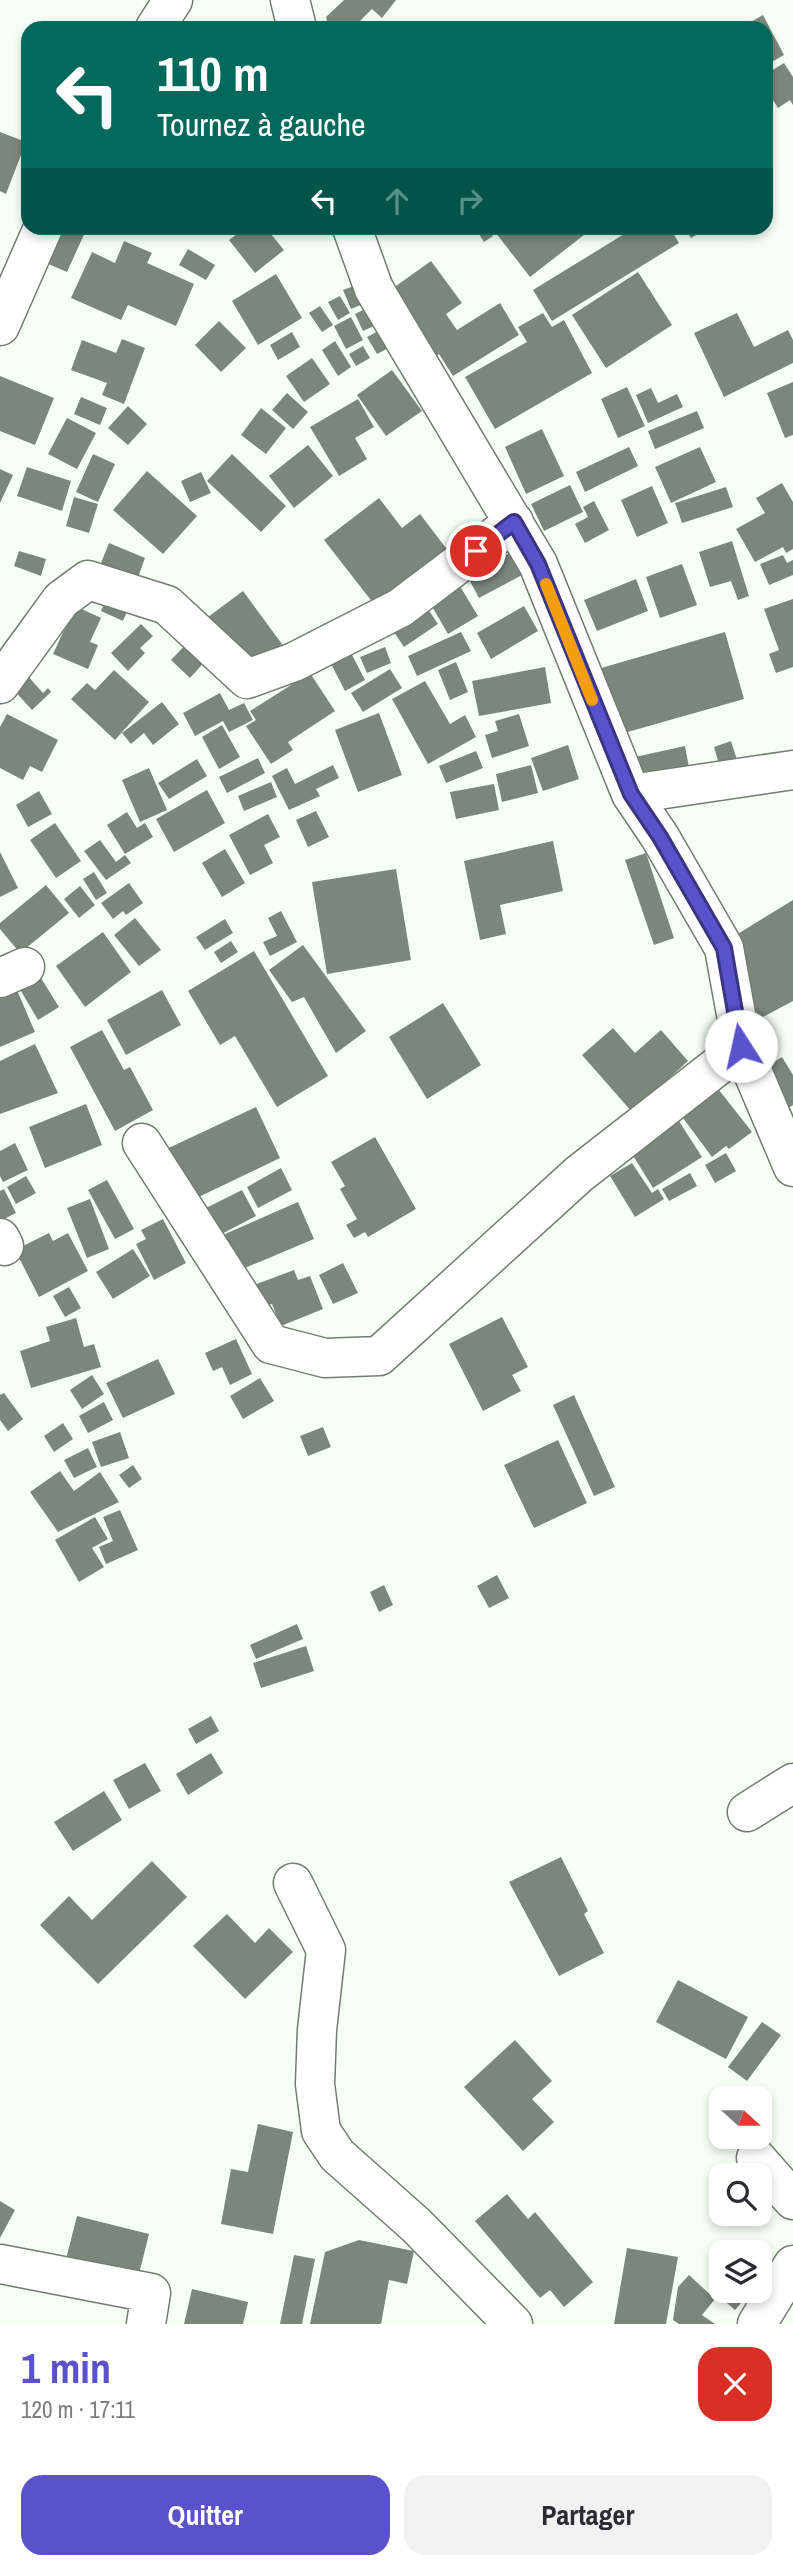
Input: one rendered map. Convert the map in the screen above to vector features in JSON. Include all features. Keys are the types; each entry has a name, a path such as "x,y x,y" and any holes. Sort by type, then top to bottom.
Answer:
{"street":[{"path":"160,21 173,0"},
{"path":"290,0 296,21"},
{"path":"0,326 40,235"},
{"path":"355,235 374,289 538,564 631,794 660,837 724,948 741,1046 793,1167"},
{"path":"0,684 61,600 88,580 167,605 247,680 294,662 400,608 514,522"},
{"path":"631,794 793,770"},
{"path":"142,1143 271,1344 325,1358 379,1356 579,1174 741,1046"},
{"path":"747,1812 793,1783"},
{"path":"293,1883 326,1950 317,2030 316,2071 321,2132 337,2155 416,2225 513,2324"},
{"path":"756,2158 793,2200"},
{"path":"0,2264 151,2293 146,2324"},
{"path":"757,2324 793,2265"}],"building":[{"path":"344,0 396,0 382,18 372,9 360,21 327,21 326,17"},
{"path":"763,15 766,21 752,21"},
{"path":"773,34 784,55 773,61"},
{"path":"784,63 793,77 793,105 790,100 778,108 773,100 773,70"},
{"path":"0,132 21,140 21,155 6,194 0,191"},
{"path":"47,235 84,235 67,272 37,259"},
{"path":"236,235 272,235 284,250 255,273 229,240"},
{"path":"480,235 492,235 493,236 484,242"},
{"path":"497,235 584,235 530,277"},
{"path":"623,235 674,235 679,243 552,321 533,290"},
{"path":"124,241 152,253 147,263 194,284 176,326 128,305 121,320 71,298 92,252 115,263"},
{"path":"188,249 215,265 206,280 179,265"},
{"path":"431,261 462,303 446,314 457,330 500,303 519,335 453,376 389,291"},
{"path":"638,272 672,325 606,368 572,315"},
{"path":"276,274 302,318 258,345 232,301"},
{"path":"362,283 370,301 351,309 343,290"},
{"path":"340,296 350,313 338,320 328,302"},
{"path":"377,303 385,321 363,331 355,314"},
{"path":"320,306 333,325 322,332 309,313"},
{"path":"543,313 552,327 564,320 592,373 495,429 465,377 527,342 518,327"},
{"path":"737,313 754,347 788,330 793,340 793,363 724,397 694,333"},
{"path":"351,317 363,340 346,349 334,326"},
{"path":"219,321 246,348 221,372 195,345"},
{"path":"388,326 398,343 377,354 367,337"},
{"path":"292,332 300,347 278,360 270,345"},
{"path":"122,339 145,348 124,404 102,395 107,383 71,370 82,340 116,353"},
{"path":"335,341 351,367 338,376 322,350"},
{"path":"363,346 370,358 356,366 349,354"},
{"path":"312,358 330,384 304,402 286,376"},
{"path":"392,370 422,411 386,436 357,395"},
{"path":"0,376 54,398 35,445 0,431"},
{"path":"793,382 793,435 785,438 767,393"},
{"path":"627,387 645,426 618,438 601,399"},
{"path":"651,388 658,403 677,394 683,407 648,423 636,395"},
{"path":"287,393 308,412 293,429 272,410"},
{"path":"81,397 107,408 100,425 74,414"},
{"path":"358,399 374,427 355,438 367,459 339,476 310,427"},
{"path":"128,406 147,424 128,445 108,428"},
{"path":"261,408 286,428 266,454 241,435"},
{"path":"697,411 704,428 655,449 648,431"},
{"path":"67,418 96,433 77,469 48,454"},
{"path":"542,429 564,476 526,494 505,447"},
{"path":"308,445 333,476 294,508 269,476"},
{"path":"629,447 638,466 585,492 576,472"},
{"path":"700,447 716,482 671,503 655,467"},
{"path":"93,454 115,464 98,502 76,492"},
{"path":"232,454 286,506 261,532 207,481"},
{"path":"27,467 71,481 62,511 17,496"},
{"path":"0,469 13,475 0,503"},
{"path":"147,471 197,516 163,554 113,510"},
{"path":"201,472 211,493 190,502 181,481"},
{"path":"782,483 793,502 793,549 786,553 783,547 755,562 736,529 765,513 756,498"},
{"path":"570,485 583,512 544,531 531,504"},
{"path":"652,486 668,523 637,537 621,500"},
{"path":"726,487 733,507 682,523 675,503"},
{"path":"74,497 98,504 89,533 66,526"},
{"path":"379,498 402,528 420,514 449,552 377,608 324,540"},
{"path":"594,501 609,530 585,543 575,524 588,517 583,507"},
{"path":"732,541 749,596 738,600 731,581 710,587 699,552"},
{"path":"109,543 145,558 136,583 99,568"},
{"path":"19,551 46,559 41,576 14,566"},
{"path":"496,553 499,558 510,553 522,575 479,598 464,570"},
{"path":"783,555 787,563 793,560 793,575 769,585 760,564"},
{"path":"682,564 697,605 660,618 646,577"},
{"path":"455,578 478,616 448,634 426,596"},
{"path":"636,579 648,611 597,631 584,600"},
{"path":"243,591 282,644 243,673 204,620"},
{"path":"108,595 130,605 123,621 101,611"},
{"path":"793,599 793,667 776,673 769,654 779,650 764,609"},
{"path":"422,600 438,624 404,647 388,623"},
{"path":"75,606 101,618 90,642 98,645 88,669 53,654"},
{"path":"524,606 538,631 491,659 477,633"},
{"path":"141,624 153,636 140,648 145,653 128,671 111,653"},
{"path":"461,632 471,651 417,676 408,656"},
{"path":"725,632 744,699 610,737 591,671"},
{"path":"190,640 208,658 190,678 171,660"},
{"path":"348,647 365,680 345,691 328,658"},
{"path":"385,647 391,663 367,673 360,657"},
{"path":"456,662 468,692 450,700 438,670"},
{"path":"545,667 551,703 479,716 472,681"},
{"path":"390,669 402,688 363,712 351,693"},
{"path":"114,670 149,702 115,740 71,699 87,683 95,690"},
{"path":"25,673 43,693 48,688 51,692 32,710 11,687"},
{"path":"310,673 335,711 288,742 293,750 271,764 246,726 256,720 250,711"},
{"path":"425,681 450,724 465,715 476,737 428,764 392,699"},
{"path":"220,693 229,710 244,703 253,720 229,732 223,721 195,736 183,713"},
{"path":"162,702 179,724 153,745 144,733 131,744 122,733"},
{"path":"379,713 402,775 358,792 335,730"},
{"path":"7,714 58,740 42,772 30,766 23,780 0,768 0,727"},
{"path":"519,714 529,746 492,758 485,735 498,731 495,721"},
{"path":"222,725 240,757 219,769 202,737"},
{"path":"731,741 738,763 720,768 714,747"},
{"path":"568,745 579,779 543,791 531,758"},
{"path":"685,746 690,773 640,783 635,757"},
{"path":"476,751 483,768 446,783 439,766"},
{"path":"258,758 265,773 227,793 219,777"},
{"path":"197,759 207,776 169,799 158,783"},
{"path":"333,765 339,778 316,789 320,796 289,810 272,776 287,768 295,784"},
{"path":"531,765 538,793 502,802 496,774"},
{"path":"149,768 167,810 140,822 122,780"},
{"path":"271,782 277,797 244,811 238,796"},
{"path":"494,784 499,810 456,819 450,792"},
{"path":"207,790 225,823 174,852 156,819"},
{"path":"39,791 52,814 28,827 16,805"},
{"path":"316,811 329,837 308,847 296,820"},
{"path":"127,812 137,828 145,823 153,837 125,854 107,825"},
{"path":"268,814 280,837 264,845 273,863 250,875 229,835"},
{"path":"55,823 81,861 56,878 30,840"},
{"path":"100,840 116,862 125,855 131,863 106,880 84,851"},
{"path":"553,841 563,891 500,905 506,934 480,940 464,861"},
{"path":"225,849 245,883 222,897 202,863"},
{"path":"0,852 18,888 0,897"},
{"path":"646,853 674,938 654,945 625,860"},
{"path":"396,869 411,960 327,974 312,882"},
{"path":"94,872 107,893 96,900 83,879"},
{"path":"129,883 143,903 126,915 123,911 113,919 101,903"},
{"path":"46,885 69,913 20,953 0,929 0,923"},
{"path":"80,886 95,905 79,918 64,899"},
{"path":"793,900 793,1001 759,1019 728,940"},
{"path":"281,911 297,942 270,956 263,942 277,936 268,918"},
{"path":"135,918 161,950 139,966 114,935"},
{"path":"225,919 233,933 205,950 196,937"},
{"path":"103,932 131,972 85,1007 56,966"},
{"path":"231,941 238,952 221,963 214,952"},
{"path":"303,945 366,1031 336,1053 304,997 292,1002 269,970"},
{"path":"254,951 328,1076 277,1107 235,1036 220,1045 188,991"},
{"path":"41,978 59,1007 38,1020 21,991"},
{"path":"16,988 35,1032 0,1047 0,995"},
{"path":"162,990 181,1025 126,1055 107,1020"},
{"path":"443,1003 481,1065 427,1099 389,1037"},
{"path":"613,1028 635,1053 661,1030 688,1061 632,1112 582,1055"},
{"path":"102,1030 124,1070 130,1067 153,1110 115,1131 70,1047"},
{"path":"35,1044 58,1093 0,1114 0,1061"},
{"path":"782,1057 793,1075 793,1105 787,1109 763,1069"},
{"path":"719,1090 752,1132 729,1149 726,1146 712,1157 683,1118"},
{"path":"86,1104 102,1145 45,1168 29,1127"},
{"path":"256,1107 280,1158 182,1205 158,1153"},
{"path":"677,1118 702,1157 653,1188 629,1149"},
{"path":"375,1137 416,1209 368,1237 365,1232 354,1238 346,1225 357,1219 340,1189 345,1186 331,1162"},
{"path":"15,1143 28,1170 3,1182 0,1176 0,1151"},
{"path":"726,1153 736,1171 715,1183 705,1165"},
{"path":"632,1163 652,1193 658,1189 664,1199 635,1217 610,1176"},
{"path":"281,1168 292,1190 258,1208 247,1187"},
{"path":"690,1173 697,1186 669,1201 662,1189"},
{"path":"26,1176 36,1193 16,1204 7,1187"},
{"path":"107,1180 134,1229 115,1239 88,1190"},
{"path":"4,1189 16,1213 0,1221 0,1191"},
{"path":"242,1190 256,1216 212,1239 198,1212"},
{"path":"90,1199 109,1249 87,1258 67,1208"},
{"path":"298,1202 314,1239 240,1270 225,1234"},
{"path":"163,1219 186,1263 154,1280 136,1244 146,1239 141,1230"},
{"path":"49,1233 53,1241 68,1233 88,1271 39,1297 15,1250"},
{"path":"133,1249 150,1276 113,1299 96,1272"},
{"path":"343,1263 358,1293 333,1304 319,1275"},
{"path":"294,1270 298,1280 310,1276 323,1309 281,1326 272,1304 260,1308 251,1286"},
{"path":"69,1287 81,1308 65,1317 53,1296"},
{"path":"502,1317 528,1367 512,1375 521,1391 483,1411 449,1344"},
{"path":"76,1318 84,1347 94,1344 101,1367 31,1388 20,1351 50,1341 46,1327"},
{"path":"236,1339 252,1374 230,1385 222,1367 213,1371 205,1353"},
{"path":"158,1359 175,1394 123,1418 106,1383"},
{"path":"92,1375 104,1394 82,1409 70,1390"},
{"path":"260,1378 274,1401 243,1419 230,1396"},
{"path":"4,1393 23,1419 8,1431 0,1420 0,1395"},
{"path":"574,1395 615,1487 594,1496 553,1405"},
{"path":"104,1402 113,1420 88,1433 79,1416"},
{"path":"63,1423 73,1439 54,1452 44,1436"},
{"path":"323,1427 331,1447 308,1456 300,1436"},
{"path":"120,1432 129,1458 101,1467 92,1442"},
{"path":"558,1440 587,1503 534,1528 504,1465"},
{"path":"88,1448 97,1467 74,1478 64,1460"},
{"path":"133,1465 142,1479 129,1488 119,1475"},
{"path":"60,1471 74,1491 100,1472 119,1502 58,1532 30,1492"},
{"path":"120,1510 138,1550 106,1564 99,1547 113,1541 103,1517"},
{"path":"95,1517 108,1539 92,1548 104,1567 79,1582 55,1540"},
{"path":"497,1575 509,1598 489,1608 477,1586"},
{"path":"384,1585 393,1605 379,1612 370,1592"},
{"path":"297,1624 303,1639 256,1659 250,1645"},
{"path":"306,1646 314,1671 261,1688 253,1663"},
{"path":"211,1716 219,1731 196,1744 188,1729"},
{"path":"211,1753 223,1773 188,1795 176,1774"},
{"path":"145,1763 161,1791 129,1809 113,1780"},
{"path":"104,1791 122,1820 73,1851 54,1822"},
{"path":"561,1857 588,1911 584,1914 604,1953 559,1976 509,1882"},
{"path":"152,1861 187,1897 98,1984 40,1925 69,1896 92,1920"},
{"path":"227,1914 255,1943 269,1928 293,1952 245,1999 193,1946"},
{"path":"678,1980 748,2017 726,2059 656,2022"},
{"path":"762,2022 781,2035 747,2081 728,2067"},
{"path":"515,2040 552,2081 532,2099 554,2122 523,2151 464,2087"},
{"path":"258,2124 293,2132 273,2234 221,2224 231,2169 248,2172"},
{"path":"507,2194 528,2219 535,2212 593,2282 564,2307 550,2290 540,2298 475,2221"},
{"path":"0,2201 15,2210 0,2238"},
{"path":"77,2216 149,2234 138,2278 66,2259"},
{"path":"359,2240 414,2251 407,2284 389,2280 381,2324 310,2324 325,2252"},
{"path":"627,2248 678,2257 666,2324 614,2324"},
{"path":"294,2255 315,2259 302,2324 280,2324"},
{"path":"689,2275 709,2293 709,2303 712,2303 702,2315 715,2324 679,2324 673,2320 678,2287"},
{"path":"192,2289 248,2302 243,2324 184,2324"},
{"path":"727,2303 741,2303 735,2310"}],"slow traffic":[{"path":"546,584 592,700"}],"route":[{"path":"476,551 514,522 538,564 631,794 660,837 724,948 741,1046"}]}
